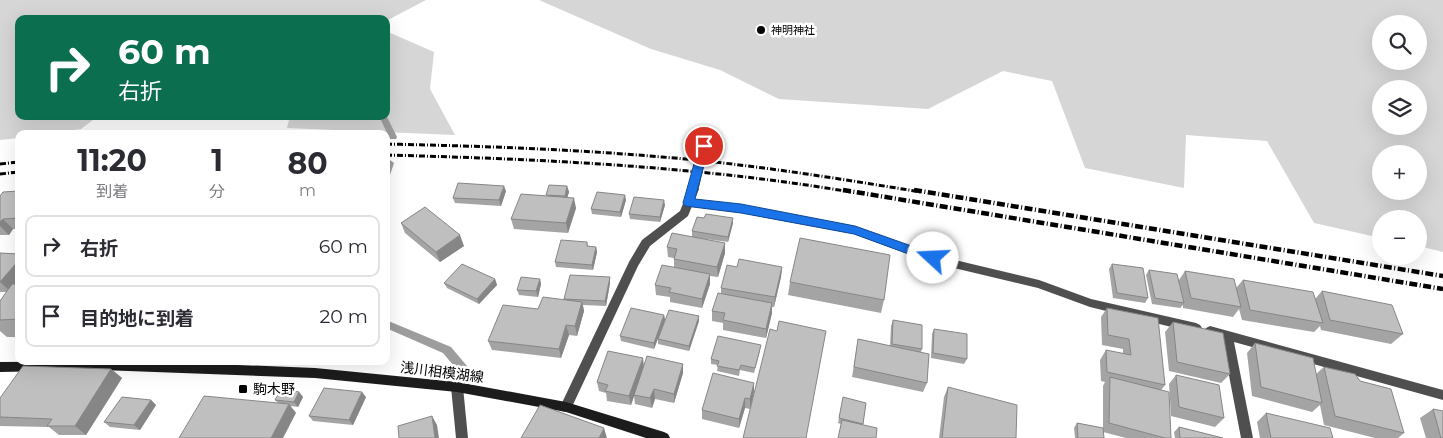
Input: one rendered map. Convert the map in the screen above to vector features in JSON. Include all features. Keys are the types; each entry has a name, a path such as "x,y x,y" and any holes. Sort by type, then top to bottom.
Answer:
{"main road":[{"name":"浅川相模湖線","path":"0,367 51,365"},
{"name":"浅川相模湖線","path":"145,365 315,373 457,387 566,407 664,438"}],"street":[{"path":"566,407 642,250 646,244 684,213 694,189 704,146"},
{"path":"689,203 741,209 855,230 933,258 1039,284 1090,303 1227,335 1443,395"},
{"path":"1227,335 1247,438"},
{"path":"457,387 462,438"}],"shaded area":[{"path":"0,0 426,0 390,19 390,15 15,15 15,120 93,120 81,129 75,130 15,130 15,138 0,140"},
{"path":"539,0 1443,0 1443,252 1427,248 1427,210 1372,210 1372,236 1314,223 1267,141 1186,135 1184,188 1085,168 1052,81 1003,71 928,109 779,99 720,70 651,49"},
{"path":"390,33 434,52 430,89 455,135 390,132 390,130 287,128 289,120 390,120"}],"building":[{"path":"458,183 504,186 499,200 453,198"},
{"path":"549,185 567,186 565,196 546,195"},
{"path":"15,191 15,218 3,219 0,222 0,196 3,192"},
{"path":"597,192 625,195 620,212 591,209"},
{"path":"521,194 574,198 566,223 511,219"},
{"path":"634,197 664,200 660,217 629,214"},
{"path":"425,207 460,235 436,252 401,223"},
{"path":"706,214 733,218 728,237 692,231 697,217 704,218"},
{"path":"672,233 725,243 717,267 674,259 677,249 667,247"},
{"path":"800,238 890,255 884,300 790,282"},
{"path":"561,240 587,242 587,246 596,247 592,265 555,262"},
{"path":"0,253 15,254 15,265 0,282"},
{"path":"739,259 782,267 775,297 721,288 727,265 737,267"},
{"path":"462,264 495,279 477,299 444,283"},
{"path":"1112,264 1143,268 1148,298 1117,293"},
{"path":"662,265 710,274 702,299 669,292 671,288 655,285"},
{"path":"1149,270 1177,274 1184,303 1155,298"},
{"path":"1185,271 1234,279 1241,307 1191,298"},
{"path":"570,275 610,277 605,301 564,299"},
{"path":"521,277 540,279 536,291 517,290"},
{"path":"1243,280 1313,292 1323,323 1250,310"},
{"path":"12,284 15,284 15,319 0,320 0,301"},
{"path":"1322,291 1392,305 1403,334 1330,320"},
{"path":"718,293 772,303 766,329 723,320 725,313 712,311"},
{"path":"543,297 582,302 575,326 566,325 559,349 488,341 503,305 538,309"},
{"path":"631,308 664,315 654,343 620,336"},
{"path":"1107,308 1158,318 1165,385 1107,372 1106,350 1131,355 1129,339 1108,335"},
{"path":"669,310 699,316 689,346 658,339"},
{"path":"893,320 922,325 922,349 892,344"},
{"path":"779,321 826,331 806,438 743,438 770,329 777,331"},
{"path":"1173,322 1223,333 1230,374 1177,362"},
{"path":"934,329 967,334 967,359 933,353"},
{"path":"718,336 761,345 755,368 741,365 739,370 717,366 719,361 711,359"},
{"path":"858,339 929,354 927,383 854,367"},
{"path":"1255,343 1313,358 1322,403 1261,387"},
{"path":"608,351 643,358 629,396 605,391 608,385 597,382"},
{"path":"647,356 683,364 674,394 654,389 650,398 634,395"},
{"path":"23,366 111,369 75,426 47,426 52,419 0,417 0,398"},
{"path":"1324,367 1355,374 1360,381 1391,389 1404,433 1335,416"},
{"path":"713,373 754,383 750,399 745,398 739,419 702,410"},
{"path":"1176,375 1219,385 1224,418 1179,407"},
{"path":"1110,377 1169,392 1171,438 1109,423"},
{"path":"948,387 1017,405 1016,438 942,438"},
{"path":"324,388 362,392 349,420 309,416"},
{"path":"281,389 299,392 294,402 275,400"},
{"path":"204,396 289,404 271,438 179,438"},
{"path":"122,397 151,400 134,425 104,422"},
{"path":"843,397 866,403 863,424 839,418"},
{"path":"540,405 604,428 599,438 521,438"},
{"path":"1433,409 1443,411 1443,438 1441,438"},
{"path":"1266,413 1330,428 1333,438 1271,438"},
{"path":"432,416 435,438 399,438 398,426"},
{"path":"842,420 877,428 876,438 838,438"},
{"path":"1077,423 1103,428 1104,438 1078,438"},
{"path":"1179,427 1223,438 1180,438"}],"waterway":[{"path":"385,120 390,130"},
{"path":"390,131 393,137"},
{"path":"390,326 447,350 463,369"}],"railway":[{"path":"390,144 524,148 662,157 760,167 921,192"},
{"path":"390,155 619,165 735,176 851,192"},
{"path":"0,164 15,162"},
{"path":"0,174 15,172"},
{"path":"843,190 1443,289"},
{"path":"914,190 1443,276"}],"place":[{"name":"神明神社","path":"761,30"},
{"name":"駒木野","path":"243,389"}],"route":[{"path":"704,146 689,203 741,209 855,230 933,258"}]}
